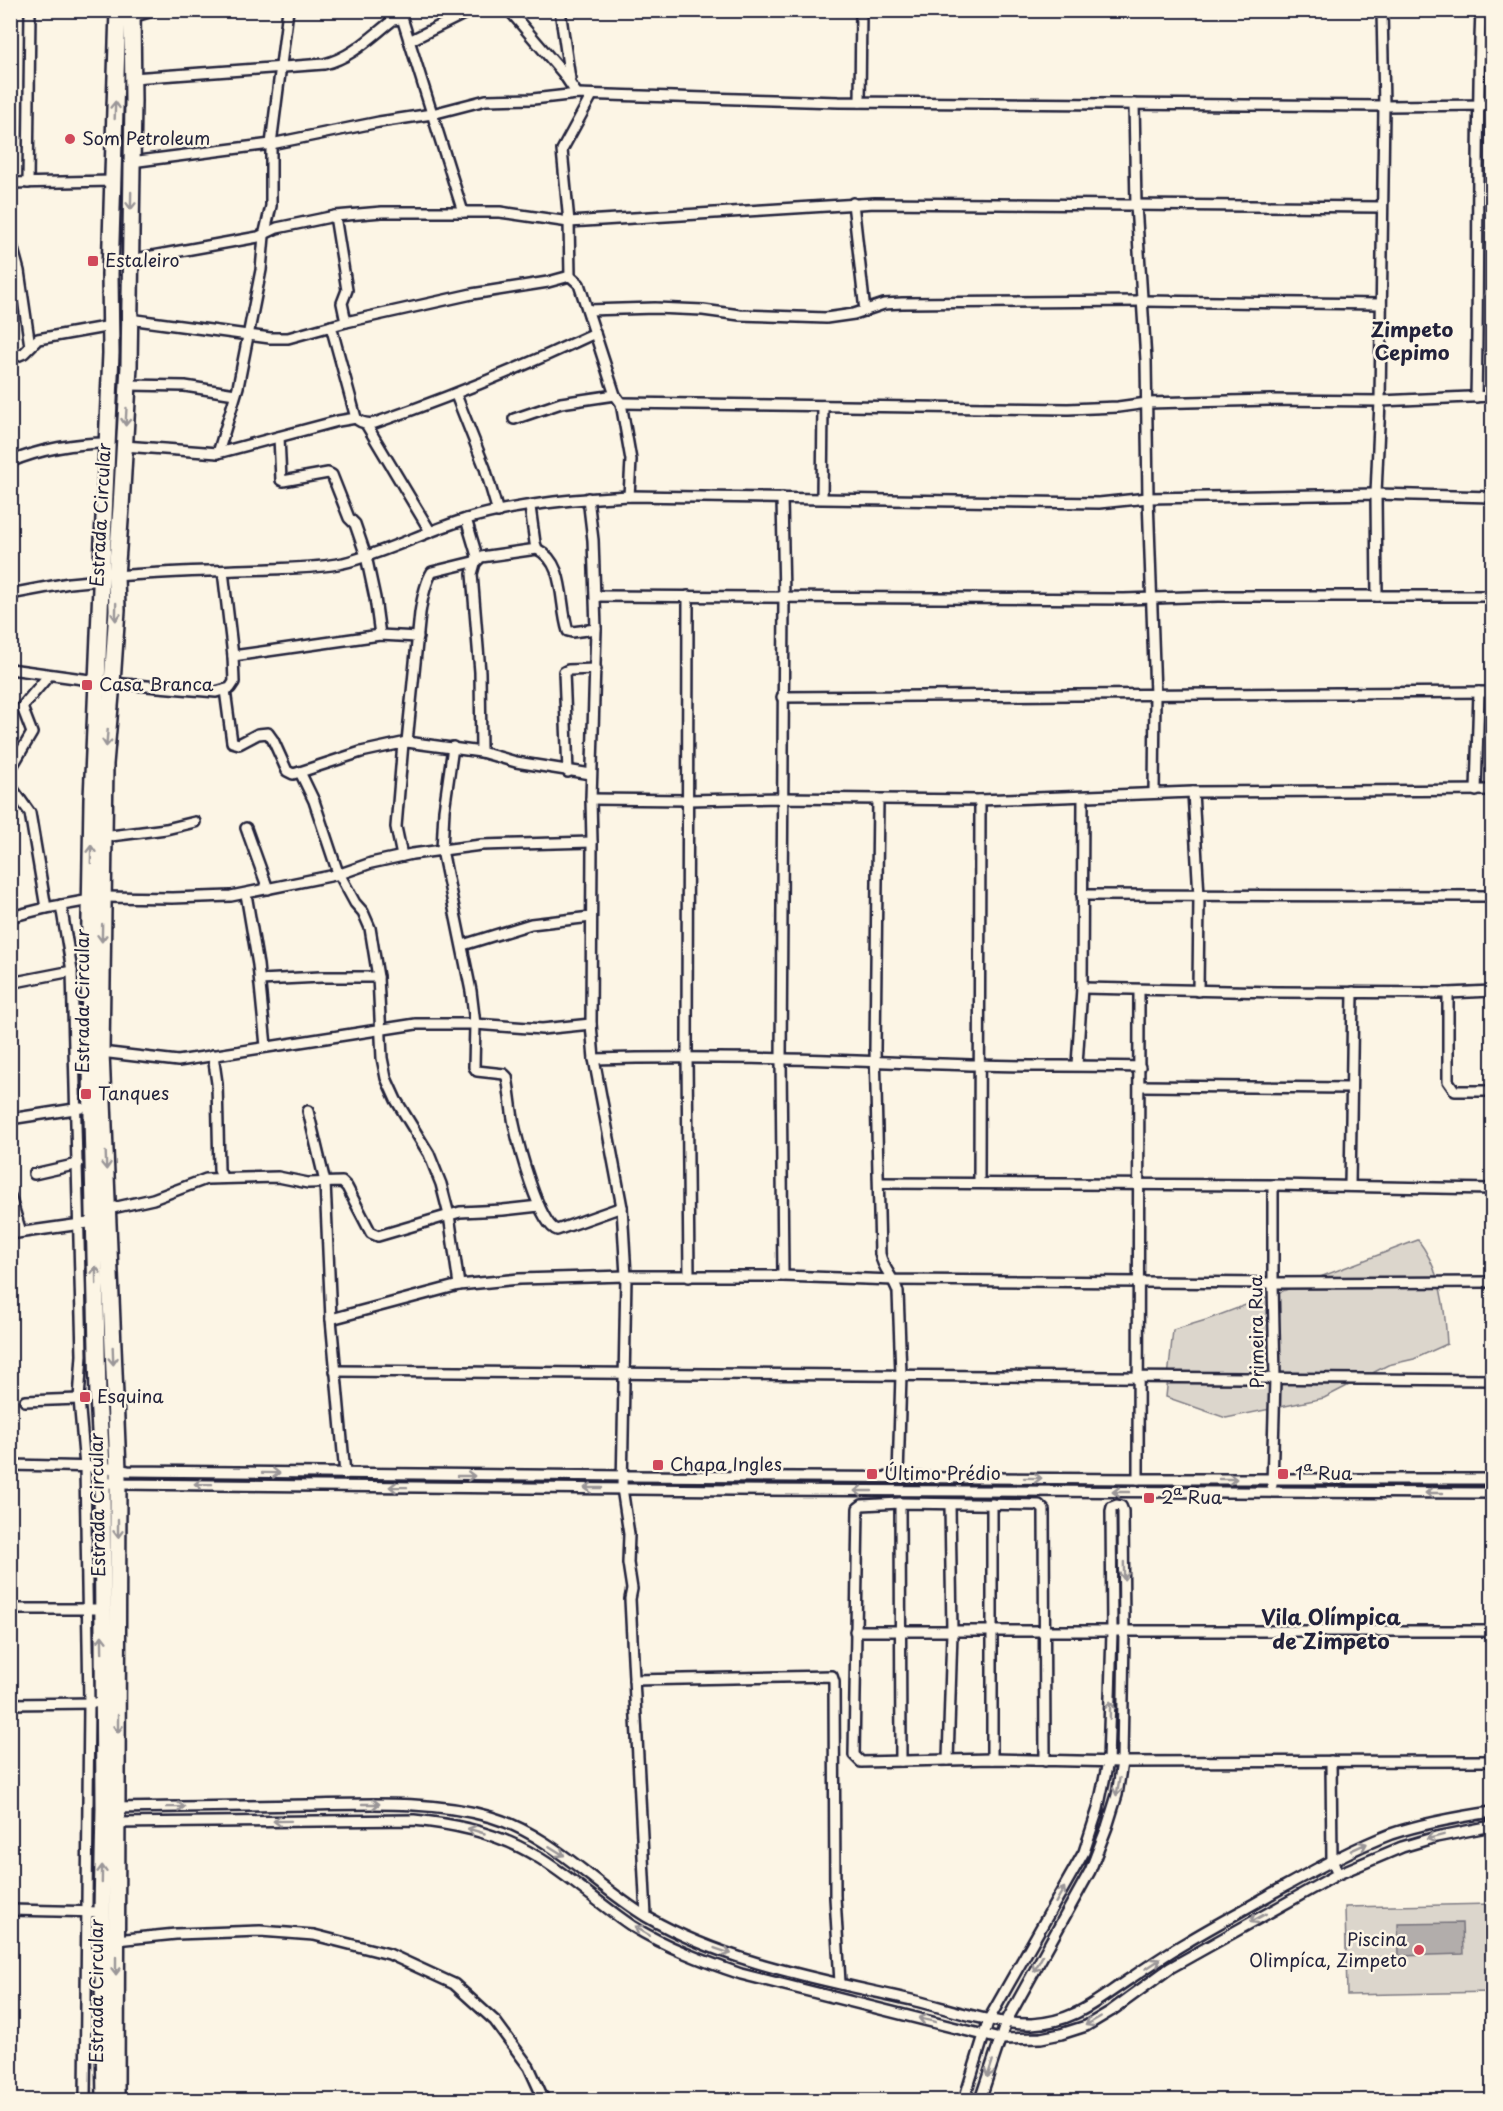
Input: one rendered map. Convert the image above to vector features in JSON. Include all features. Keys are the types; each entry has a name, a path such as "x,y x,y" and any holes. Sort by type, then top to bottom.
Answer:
{"main road":[{"name":"Estrada Circular","path":"116,2100 116,1940 111,1815 118,1477 96,898 103,837 105,682 117,610 108,578 124,446 128,385 133,78 127,13"},
{"path":"108,578 107,443 112,182 127,13"},
{"path":"105,682 96,898 89,976 85,1108 95,1222 98,1396 102,1475 102,1609 96,1703 111,1815 94,1912 105,2100"}],"street":[{"path":"28,183 30,10"},
{"path":"127,13 156,10"},
{"path":"218,453 236,394 261,270 264,236 271,206 271,144 288,10"},
{"path":"410,41 472,10"},
{"path":"509,10 571,83 577,94"},
{"path":"560,10 571,83"},
{"path":"860,102 861,10"},
{"path":"1377,596 1376,494 1380,401 1384,106 1382,10"},
{"path":"1476,397 1481,10"},
{"path":"133,78 281,69 336,61 348,56 398,19 403,21 463,212"},
{"path":"131,162 271,144 379,122 432,114 486,100 524,100 577,94 860,102 1492,105"},
{"path":"592,95 562,150 569,222 570,276 579,284 618,399 631,460 629,496"},
{"path":"1134,104 1136,206 1147,404 1155,694 1154,793"},
{"path":"10,183 112,182"},
{"path":"130,260 264,236 277,228 335,216 382,212 500,212 569,222 854,203 1382,207"},
{"path":"854,203 865,311"},
{"path":"335,216 347,290 342,303 346,322"},
{"path":"10,238 19,271 30,346"},
{"path":"129,319 270,338 288,338 346,322 472,294 548,282 570,276"},
{"path":"588,310 694,309 740,315 826,318 865,311 884,304 902,303 1143,301 1381,304"},
{"path":"10,359 24,353 38,339 44,337 111,326"},
{"path":"331,326 356,418"},
{"path":"366,424 375,423 456,394 595,333"},
{"path":"128,385 185,386 236,394"},
{"path":"456,394 485,468 498,512"},
{"path":"514,419 561,403 618,399 823,406 1068,409 1270,400 1380,401 1492,396"},
{"path":"822,498 823,406"},
{"path":"124,446 218,453 356,418 366,424 430,531"},
{"path":"279,437 281,480 328,473 332,475 348,518 355,524 366,556 380,635"},
{"path":"10,462 25,455 50,450 107,443"},
{"path":"10,594 69,583 153,573 310,567 341,563 466,519 588,498 629,496 1099,503 1148,498 1376,494 1492,496"},
{"path":"588,498 596,596 596,669 591,774 591,1024 594,1059 622,1207 626,1276 622,1488 629,1534 628,1563 632,1589 630,1599 646,1916"},
{"path":"782,498 784,598 781,1060 783,1276"},
{"path":"530,507 535,543 537,549 551,559 558,579 568,631 596,629"},
{"path":"466,519 477,556 472,574 480,672 481,752"},
{"path":"402,856 396,826 423,595 427,589 428,580 432,572 477,561 481,557 537,549"},
{"path":"10,669 105,682 216,692 230,688 234,682 233,656 223,571"},
{"path":"596,596 1124,599 1492,596"},
{"path":"688,596 689,1277"},
{"path":"233,656 380,635 418,637"},
{"path":"568,772 564,672 568,669 596,669"},
{"path":"10,770 32,733 22,706 49,675"},
{"path":"225,690 232,742 239,744 258,734 268,734 287,771 294,774 361,752 405,743 453,747 516,762 591,774"},
{"path":"1476,791 1479,692"},
{"path":"782,697 1492,692"},
{"path":"453,747 441,834 442,850 463,945 475,1024 474,1067 477,1071 504,1074 507,1077 521,1155 538,1206 548,1225 557,1230 622,1207"},
{"path":"300,772 314,801 337,870 347,891 363,912 370,928 378,977 382,1058 386,1078 396,1100 429,1154 441,1184 459,1285"},
{"path":"10,785 30,813 46,908"},
{"path":"591,799 980,800 1193,792 1492,790"},
{"path":"1193,792 1199,896 1198,991"},
{"path":"1077,1065 1082,988 1083,797"},
{"path":"878,799 876,1060 880,1254 883,1266 894,1280 898,1292 901,1374 898,1477"},
{"path":"979,1182 980,800"},
{"path":"103,837 166,829 195,822"},
{"path":"246,828 268,889"},
{"path":"10,917 96,898 172,898 246,894 340,874 371,863 402,856 442,850 481,845 592,842"},
{"path":"246,894 260,980 266,1046"},
{"path":"1082,895 1492,896"},
{"path":"61,905 72,971 85,1108 78,1164 82,1355 79,1399 85,1467 86,1608 96,1703 94,1912 85,2100"},
{"path":"463,945 531,924 591,917"},
{"path":"10,984 72,971"},
{"path":"260,980 378,977"},
{"path":"1082,988 1448,993 1492,991"},
{"path":"1138,1479 1139,990"},
{"path":"1350,1186 1353,992"},
{"path":"1448,993 1448,1081 1455,1091 1492,1091"},
{"path":"101,1052 178,1061 416,1024 475,1024 542,1029 591,1024"},
{"path":"213,1055 217,1083 219,1170 222,1177"},
{"path":"594,1059 687,1057 1140,1067"},
{"path":"1140,1086 1352,1088"},
{"path":"10,1119 85,1108"},
{"path":"308,1111 325,1182 331,1319 345,1474"},
{"path":"34,1174 78,1164"},
{"path":"108,1209 153,1199 206,1179 222,1177 278,1177 308,1183 342,1182 371,1233 378,1236 448,1215 538,1206"},
{"path":"879,1183 979,1182 1492,1189"},
{"name":"Primeira Rua","path":"1272,1492 1275,1379 1273,1185"},
{"path":"10,1196 21,1232"},
{"path":"10,1234 95,1222"},
{"path":"331,1319 459,1285 626,1276 1273,1283 1492,1282"},
{"path":"335,1371 1492,1380"},
{"path":"25,1401 79,1399"},
{"path":"10,1465 85,1467 102,1475 118,1477 622,1488 1492,1493"},
{"path":"102,1475 118,1477 622,1474 1138,1479 1492,1479"},
{"path":"900,1503 901,1761"},
{"path":"1045,1761 1044,1510 1039,1505 900,1503 862,1505 858,1508 854,1755 861,1762 992,1759 1045,1761 1108,1762 1492,1761"},
{"path":"992,1504 992,1759"},
{"path":"948,1760 952,1632 950,1505"},
{"path":"964,2100 989,2019 1084,1852 1098,1809 1108,1762 1112,1632 1110,1511 1117,1505 1121,1506 1123,1511 1124,1632 1122,1762 1117,1795 1090,1871 1006,2022 980,2100"},
{"path":"10,1609 102,1609"},
{"path":"855,1632 1492,1631"},
{"path":"634,1680 832,1676 834,1682 835,1897 840,1983"},
{"path":"10,1704 96,1703"},
{"path":"1331,1761 1332,1860 1338,1874"},
{"path":"111,1815 379,1804 445,1808 480,1815 510,1825 539,1839 568,1857 611,1892 646,1916 721,1951 989,2019 1029,2024 1067,2018 1085,2010 1188,1941 1332,1860 1395,1833 1441,1820 1492,1812"},
{"path":"111,1815 414,1820 457,1826 507,1841 535,1855 632,1925 657,1940 705,1962 741,1974 1000,2038 1041,2038 1086,2026 1111,2011 1170,1968 1338,1874 1402,1846 1492,1826"},
{"path":"10,1910 94,1912"},
{"path":"116,1940 176,1934 260,1931 314,1935 389,1954 454,1984 495,2021 529,2067 544,2100"}],"shaded area":[{"path":"1418,1240 1437,1277 1443,1303 1447,1344 1414,1359 1388,1365 1324,1398 1226,1418 1166,1397 1173,1330 1206,1320"},
{"name":"Piscina Olimpíca, Zimpeto","path":"1492,1904 1492,1992 1347,1995 1345,1907"},
{"path":"1462,1923 1463,1954 1399,1956 1398,1924"}],"place":[{"name":"Som Petroleum","path":"70,139"},
{"name":"Estaleiro","path":"93,261"},
{"name":"Casa Branca","path":"87,685"},
{"name":"Tanques","path":"86,1094"},
{"name":"Esquina","path":"85,1397"},
{"name":"Chapa Ingles","path":"658,1465"},
{"name":"Último Prédio","path":"872,1474"},
{"name":"1ª Rua","path":"1283,1474"},
{"name":"2ª Rua","path":"1149,1498"},
{"name":"Piscina Olimpíca, Zimpeto","path":"1419,1950"}],"district":[{"name":"Zimpeto Cepimo","path":"1412,342"},
{"name":"Vila Olímpica de Zimpeto","path":"1331,1630"}]}
